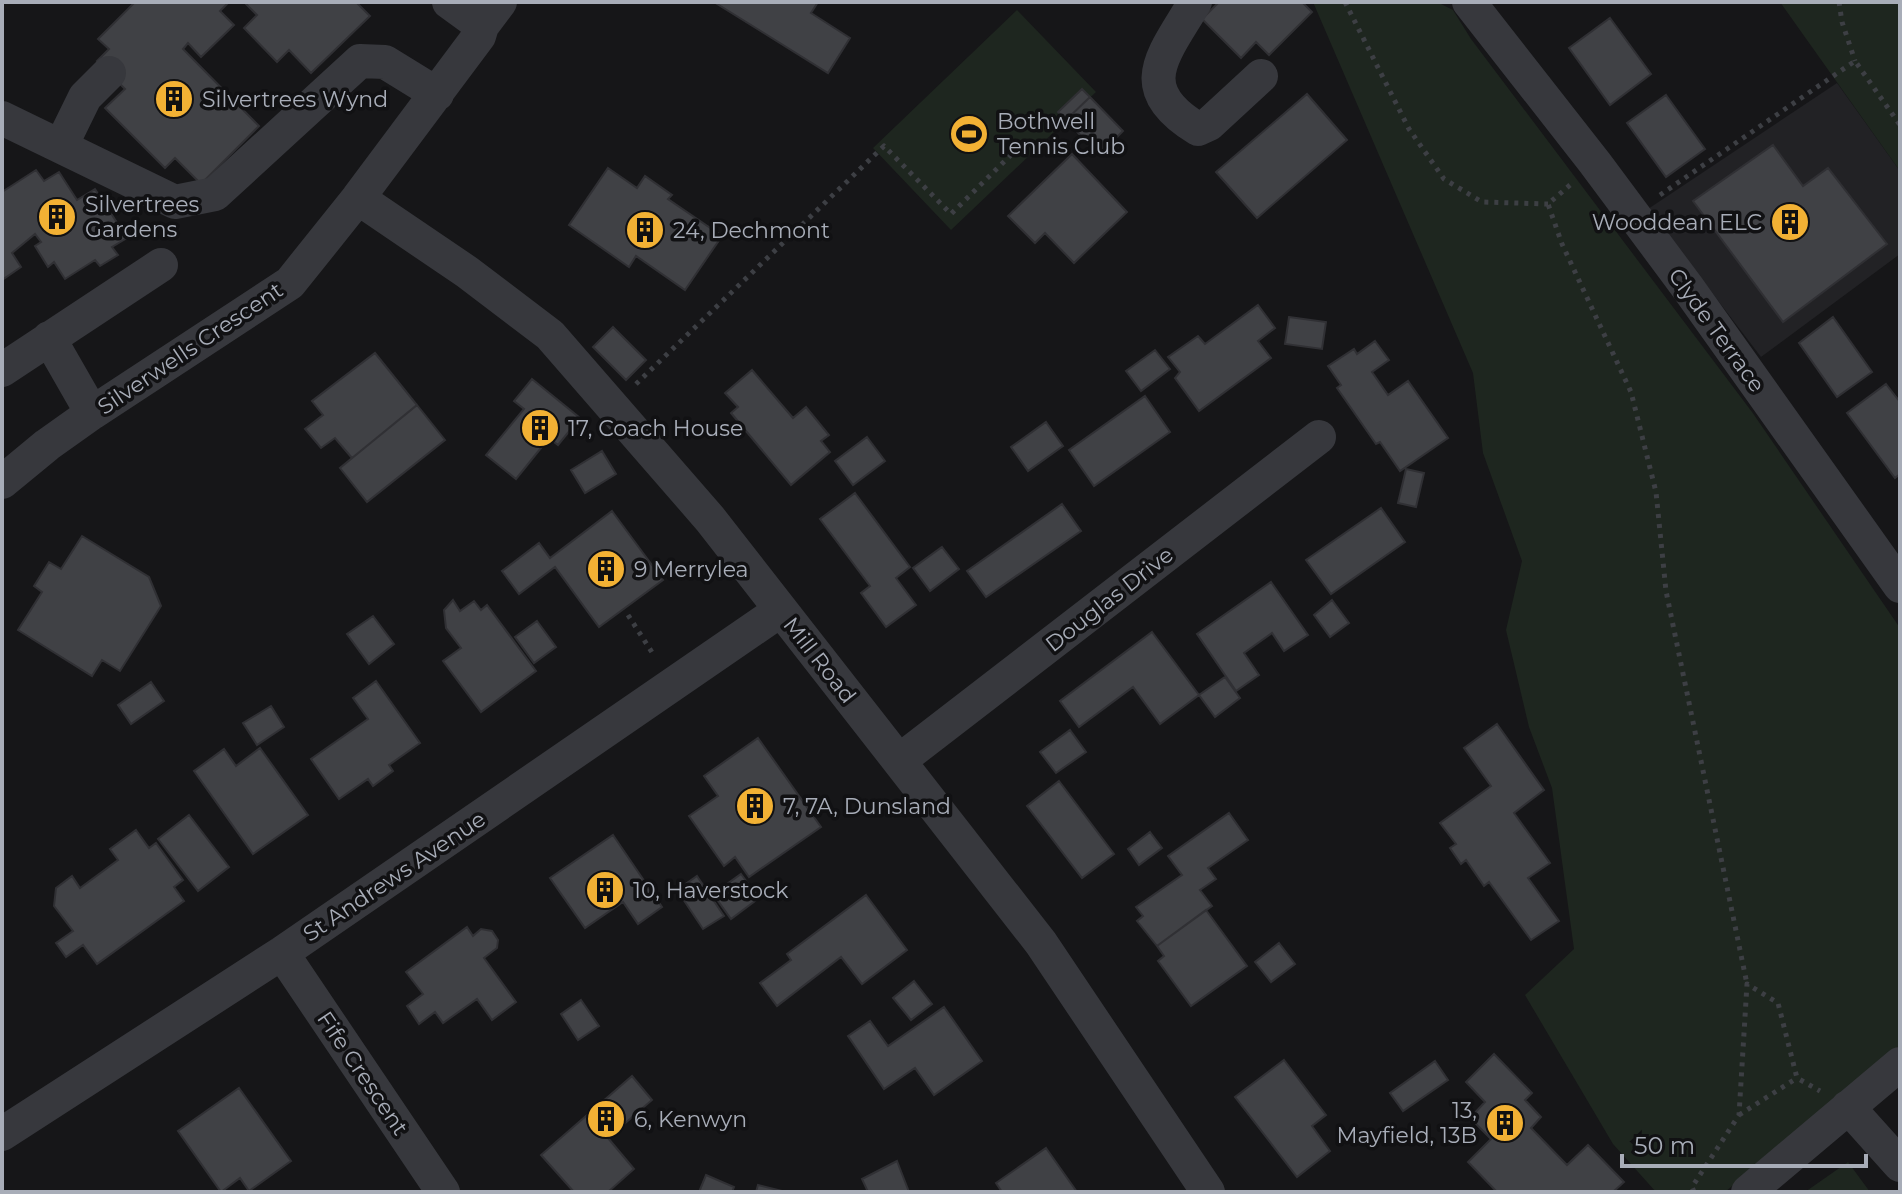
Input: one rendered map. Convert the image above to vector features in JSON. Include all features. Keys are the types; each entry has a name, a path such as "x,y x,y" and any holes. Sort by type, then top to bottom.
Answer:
{"street":[{"path":"449,2 491,14"},
{"path":"1195,2 1161,60 1158,76 1161,97 1180,118 1198,129 1209,124 1261,76"},
{"name":"Clyde Terrace","path":"1469,2 1633,214 1900,586"},
{"name":"Silverwells Crescent","path":"2,482 92,413 290,283 437,94 491,14"},
{"path":"2,118 175,202 215,194 360,61 385,62 437,94"},
{"path":"61,146 85,97 109,73"},
{"name":"Mill Road","path":"358,198 467,272 550,335 710,519 1041,943 1208,1192"},
{"path":"2,370 161,265"},
{"path":"49,338 92,413"},
{"name":"Douglas Drive","path":"899,761 1319,437"},
{"name":"St Andrews Avenue","path":"2,1134 282,953 781,610"},
{"name":"Fife Crescent","path":"282,953 443,1192"},
{"path":"1751,1188 1900,1064"},
{"path":"1848,1107 1900,1165"}],"path":[{"path":"1345,2 1409,129 1444,179 1482,202 1548,204 1595,163"},
{"path":"1839,2 1855,61 1900,125"},
{"path":"1633,214 1855,61"},
{"path":"612,407 884,146 951,214 1023,143"},
{"path":"1548,204 1562,244 1631,392 1656,492 1666,591 1747,984 1739,1115"},
{"path":"628,615 673,684"},
{"path":"1694,1192 1692,1187 1739,1115 1797,1078 1778,1003 1747,984"}],"shaded area":[{"path":"1313,2 1437,2 1453,10 1471,39 1752,412 1900,628 1900,1045 1725,1192 1656,1192 1613,1144 1525,995 1574,949 1552,788 1529,727 1506,630 1522,561 1483,453 1473,373"},
{"path":"1780,2 1900,2 1900,171"},
{"name":"Bothwell Tennis Club","path":"1017,10 1096,92 951,230 873,148"},
{"path":"1837,83 1900,171 1900,254 1761,357 1648,209"},
{"path":"1848,1162 1870,1192 1805,1192"}],"building":[{"name":"Silvertrees Wynd","path":"135,2 229,2 220,11 234,25 201,57 188,43 183,49 259,126 201,184 175,158 165,168 105,108 125,89 97,61 109,49 98,39"},
{"name":"Silvertrees Wynd","path":"244,2 356,2 370,16 311,73 289,50 277,62 244,28 257,15"},
{"path":"714,2 818,2 811,13 850,38 828,73"},
{"path":"1219,2 1302,2 1312,12 1269,55 1256,42 1241,58 1202,19"},
{"path":"1610,18 1651,74 1610,105 1569,48"},
{"path":"1082,89 1090,97 1066,120 1058,112"},
{"path":"1307,94 1347,140 1257,218 1216,172"},
{"path":"1666,95 1705,149 1666,177 1627,123"},
{"path":"1090,97 1123,131 1099,155 1066,120"},
{"name":"Wooddean ELC","path":"1773,145 1803,186 1828,168 1887,244 1783,322 1693,201"},
{"path":"1072,154 1127,212 1074,263 1045,233 1035,243 1008,216"},
{"name":"24, Dechmont","path":"608,168 637,188 645,176 672,195 668,199 722,236 685,290 636,256 629,267 569,225"},
{"name":"Silvertrees Gardens","path":"36,170 44,181 59,172 77,200 95,189 127,238 112,247 118,255 100,266 95,260 65,279 54,262 48,267 35,246 41,242 35,234 12,253 21,267 2,280 2,192"},
{"path":"1258,305 1275,328 1258,341 1271,358 1199,411 1175,378 1180,372 1168,357 1198,336 1205,344"},
{"path":"1289,317 1326,322 1322,349 1285,344"},
{"path":"1833,317 1872,372 1837,397 1799,343"},
{"path":"613,327 646,360 626,380 593,347"},
{"path":"1375,341 1389,360 1372,372 1388,395 1408,381 1448,438 1400,471 1380,442 1376,444 1337,388 1341,385 1328,366 1354,349 1357,354"},
{"path":"1155,350 1170,369 1141,391 1126,371"},
{"path":"375,353 417,405 352,458 335,438 321,448 305,429 323,415 312,401"},
{"path":"752,370 793,418 806,407 829,435 821,441 830,452 791,485 731,413 738,407 725,393"},
{"name":"17, Coach House","path":"532,379 580,418 558,445 549,438 516,479 486,455 524,409 514,401"},
{"path":"1886,384 1900,402 1900,474 1895,478 1847,413"},
{"path":"1145,396 1170,432 1094,486 1069,450"},
{"path":"417,405 445,440 367,502 340,468"},
{"path":"1046,422 1063,446 1028,471 1011,447"},
{"path":"867,437 885,461 853,485 835,461"},
{"path":"602,451 616,474 585,493 571,470"},
{"path":"1406,469 1424,473 1416,507 1398,503"},
{"path":"855,493 910,567 896,578 916,605 886,627 861,593 870,586 820,519"},
{"path":"1062,504 1081,531 986,597 967,571"},
{"path":"1381,508 1405,542 1331,594 1306,560"},
{"name":"9 Merrylea","path":"612,511 663,580 599,627 555,567 519,594 502,571 539,543 550,558"},
{"path":"82,536 149,577 161,606 120,671 102,660 92,676 18,630 42,592 34,586 49,562 61,569"},
{"path":"942,547 959,569 930,591 913,568"},
{"path":"1271,582 1308,635 1284,651 1272,633 1244,653 1259,675 1236,691 1197,634"},
{"path":"453,600 460,611 474,601 481,610 487,605 536,671 481,712 443,661 461,648 446,628 444,610"},
{"path":"1332,600 1349,623 1330,637 1314,615"},
{"path":"373,616 394,644 369,664 347,634"},
{"path":"537,621 556,647 534,663 515,637"},
{"path":"1152,632 1199,695 1160,724 1133,687 1079,727 1060,701"},
{"path":"1225,677 1240,698 1215,717 1199,695"},
{"path":"376,681 420,743 389,765 393,771 373,786 368,779 339,799 311,759 368,719 353,698"},
{"path":"151,682 164,701 131,724 118,705"},
{"path":"271,706 284,727 257,745 243,723"},
{"path":"1497,724 1544,790 1514,813 1550,863 1528,878 1559,921 1531,940 1489,882 1484,886 1466,860 1461,864 1450,848 1456,844 1440,823 1491,786 1464,748"},
{"path":"1070,730 1086,752 1056,773 1040,752"},
{"name":"7, 7A, Dunsland","path":"758,738 821,827 749,877 735,857 724,866 689,816 718,796 704,776"},
{"path":"260,748 308,815 253,854 194,771 224,749 236,766"},
{"path":"1059,781 1114,854 1082,878 1027,806"},
{"path":"1229,813 1248,840 1208,868 1216,879 1200,890 1212,906 1157,946 1137,921 1143,916 1136,907 1182,875 1168,856"},
{"path":"189,815 229,867 198,891 158,839"},
{"path":"136,830 149,848 156,843 183,880 174,887 184,901 97,964 83,945 66,957 56,943 73,931 54,906 56,888 72,876 80,888 118,860 110,849"},
{"path":"1150,832 1162,848 1139,865 1128,849"},
{"name":"10, Haverstock","path":"613,835 662,907 638,924 623,902 585,928 550,878"},
{"path":"741,874 759,898 731,919 713,894"},
{"path":"697,876 724,916 703,929 677,890"},
{"path":"866,895 907,950 862,984 841,957 777,1006 760,983 791,960 787,954"},
{"path":"1206,910 1247,966 1191,1006 1158,961 1164,956 1157,946"},
{"path":"467,927 473,936 481,929 492,931 498,940 497,948 484,958 516,1002 492,1020 477,999 443,1023 435,1012 419,1024 407,1006 423,994 406,972"},
{"path":"1279,943 1295,964 1271,982 1255,962"},
{"path":"914,981 932,1004 911,1020 893,998"},
{"path":"581,1000 599,1026 578,1040 561,1014"},
{"path":"944,1007 982,1061 934,1095 915,1068 884,1089 848,1036 870,1021 888,1046"},
{"name":"13, Mayfield, 13B","path":"1494,1054 1532,1093 1525,1100 1541,1117 1531,1128 1567,1165 1588,1145 1624,1182 1613,1192 1497,1192 1468,1162 1491,1139 1470,1118 1485,1102 1466,1082"},
{"path":"1284,1060 1326,1115 1312,1126 1330,1151 1297,1177 1235,1097"},
{"path":"1435,1061 1448,1080 1403,1111 1390,1093"},
{"name":"6, Kenwyn","path":"632,1076 652,1100 608,1138 634,1169 608,1192 574,1192 541,1155"},
{"path":"239,1088 291,1161 249,1191 240,1178 221,1192 178,1131"},
{"path":"1046,1148 1077,1192 1002,1192 996,1183"},
{"path":"897,1161 909,1192 868,1192 862,1179"},
{"path":"706,1175 734,1187 732,1192 699,1192"},
{"path":"758,1185 786,1192 756,1192"}],"place":[{"name":"Silvertrees Wynd","path":"174,99"},
{"name":"Bothwell Tennis Club","path":"969,134"},
{"name":"Silvertrees Gardens","path":"57,217"},
{"name":"Wooddean ELC","path":"1790,222"},
{"name":"24, Dechmont","path":"645,230"},
{"name":"17, Coach House","path":"540,428"},
{"name":"9 Merrylea","path":"606,569"},
{"name":"7, 7A, Dunsland","path":"755,806"},
{"name":"10, Haverstock","path":"605,890"},
{"name":"6, Kenwyn","path":"606,1119"},
{"name":"13, Mayfield, 13B","path":"1505,1123"}]}
